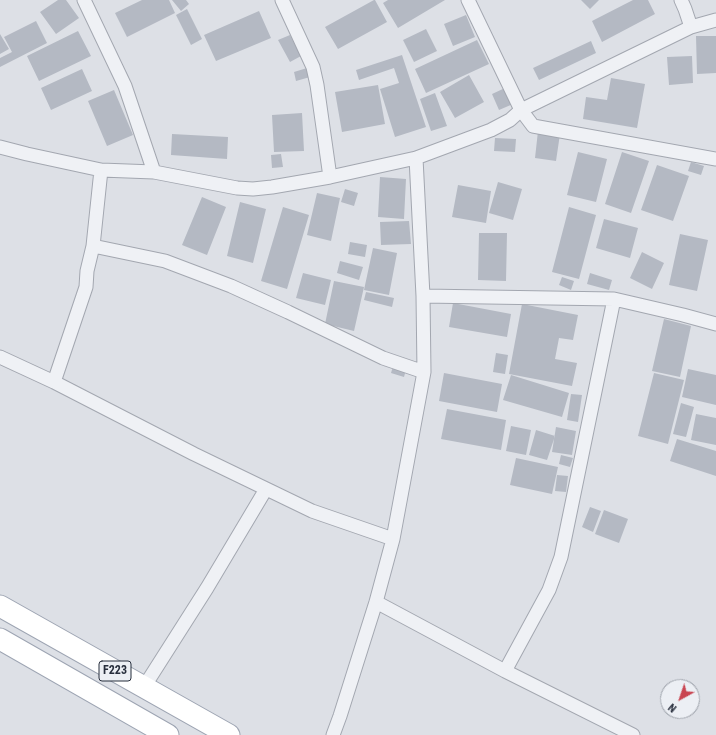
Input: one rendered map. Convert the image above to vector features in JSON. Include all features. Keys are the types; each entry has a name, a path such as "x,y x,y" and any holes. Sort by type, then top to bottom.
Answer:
{"main road":[{"name":"F223","path":"0,606 229,735"},
{"name":"F223","path":"0,639 168,735"}],"street":[{"path":"84,0 125,86 154,172"},
{"path":"282,0 313,67 317,85 330,177"},
{"path":"468,0 521,110 533,126 716,159"},
{"path":"681,0 691,27"},
{"path":"0,147 101,170 154,172 237,188 253,189 272,187 330,177 416,158 491,130 510,120 521,110 691,27 716,20"},
{"path":"333,735 376,602 393,539 424,372 423,296 416,158"},
{"path":"54,382 86,287 101,170"},
{"path":"92,246 165,261 231,286 383,358 424,372"},
{"path":"423,296 614,299 716,324"},
{"path":"505,671 549,590 561,557 614,299"},
{"path":"0,357 54,382 194,454 312,511 393,539"},
{"path":"144,687 207,588 266,489"},
{"path":"376,602 505,671 633,735"}],"building":[{"path":"58,0 66,0 79,18 56,34 40,12"},
{"path":"142,0 169,0 175,13 127,37 115,13"},
{"path":"172,0 186,0 189,4 181,11"},
{"path":"374,0 387,22 338,49 325,27"},
{"path":"388,0 445,0 398,28 383,3"},
{"path":"581,0 599,0 590,9"},
{"path":"633,0 648,0 655,14 602,42 592,21"},
{"path":"187,9 202,39 191,45 176,15"},
{"path":"259,11 271,38 216,61 204,35"},
{"path":"466,15 475,37 453,46 444,24"},
{"path":"36,21 47,43 0,67 0,58 12,52 4,37"},
{"path":"426,29 437,51 414,62 403,40"},
{"path":"78,31 91,56 39,81 27,56"},
{"path":"0,34 9,49 0,54"},
{"path":"290,35 301,56 290,62 278,40"},
{"path":"696,36 716,36 716,73 697,74"},
{"path":"477,40 489,64 426,93 415,69"},
{"path":"591,41 596,53 539,80 533,68"},
{"path":"402,55 426,127 395,137 380,89 399,83 394,68 359,80 356,70"},
{"path":"692,56 693,83 669,85 667,57"},
{"path":"307,68 310,77 296,81 294,72"},
{"path":"82,69 92,91 51,110 41,88"},
{"path":"469,75 484,102 455,118 440,92"},
{"path":"611,78 645,84 637,128 583,119 586,97 607,100"},
{"path":"378,85 385,124 342,132 335,92"},
{"path":"505,88 513,104 499,110 492,94"},
{"path":"114,90 133,135 107,146 88,101"},
{"path":"435,93 447,126 431,131 420,99"},
{"path":"302,113 304,151 274,152 272,115"},
{"path":"538,131 560,134 556,161 535,158"},
{"path":"172,134 228,137 227,159 171,155"},
{"path":"495,138 516,139 515,152 494,151"},
{"path":"578,152 607,159 596,202 567,195"},
{"path":"622,152 649,161 631,213 605,204"},
{"path":"281,154 283,167 272,168 271,155"},
{"path":"691,162 704,166 701,175 688,171"},
{"path":"657,165 689,176 673,221 641,210"},
{"path":"380,177 406,179 404,219 378,217"},
{"path":"498,182 522,189 513,220 489,213"},
{"path":"458,185 491,191 486,223 452,217"},
{"path":"345,189 358,193 354,206 341,202"},
{"path":"317,193 340,198 331,241 307,235"},
{"path":"202,197 226,207 207,255 182,245"},
{"path":"240,202 266,209 253,263 227,256"},
{"path":"283,207 309,215 287,289 261,281"},
{"path":"569,207 596,215 579,279 552,272"},
{"path":"604,219 638,228 630,258 596,248"},
{"path":"409,221 411,244 381,245 380,222"},
{"path":"479,233 507,233 506,281 478,280"},
{"path":"680,234 708,240 697,291 669,285"},
{"path":"350,242 367,245 365,257 348,254"},
{"path":"373,248 397,253 389,295 364,290"},
{"path":"642,252 664,263 652,289 630,278"},
{"path":"340,261 363,267 359,280 337,273"},
{"path":"303,273 331,280 325,305 296,298"},
{"path":"590,273 612,280 609,290 587,284"},
{"path":"562,277 574,281 571,290 559,285"},
{"path":"334,281 364,287 354,331 325,324"},
{"path":"366,292 394,298 392,307 364,300"},
{"path":"453,303 511,314 507,337 449,327"},
{"path":"522,304 578,315 573,340 559,338 555,359 577,363 572,386 509,374"},
{"path":"664,319 691,326 680,377 652,371"},
{"path":"496,353 508,355 505,374 493,372"},
{"path":"394,363 407,366 404,377 391,373"},
{"path":"688,369 716,375 716,405 682,397"},
{"path":"444,373 502,384 497,412 439,401"},
{"path":"654,373 684,380 668,444 638,436"},
{"path":"511,375 569,393 562,417 503,400"},
{"path":"571,394 582,395 578,422 567,420"},
{"path":"681,403 694,407 686,437 673,434"},
{"path":"447,409 506,420 501,450 441,439"},
{"path":"696,414 716,418 716,445 691,440"},
{"path":"511,426 531,430 526,455 506,451"},
{"path":"556,427 576,431 572,455 552,452"},
{"path":"536,430 555,436 547,460 529,455"},
{"path":"677,439 716,451 716,476 670,461"},
{"path":"561,455 573,458 570,467 559,464"},
{"path":"516,458 558,467 552,494 510,485"},
{"path":"557,475 568,476 566,492 555,491"},
{"path":"590,507 601,511 593,532 582,527"},
{"path":"604,510 628,519 619,543 595,534"}]}
